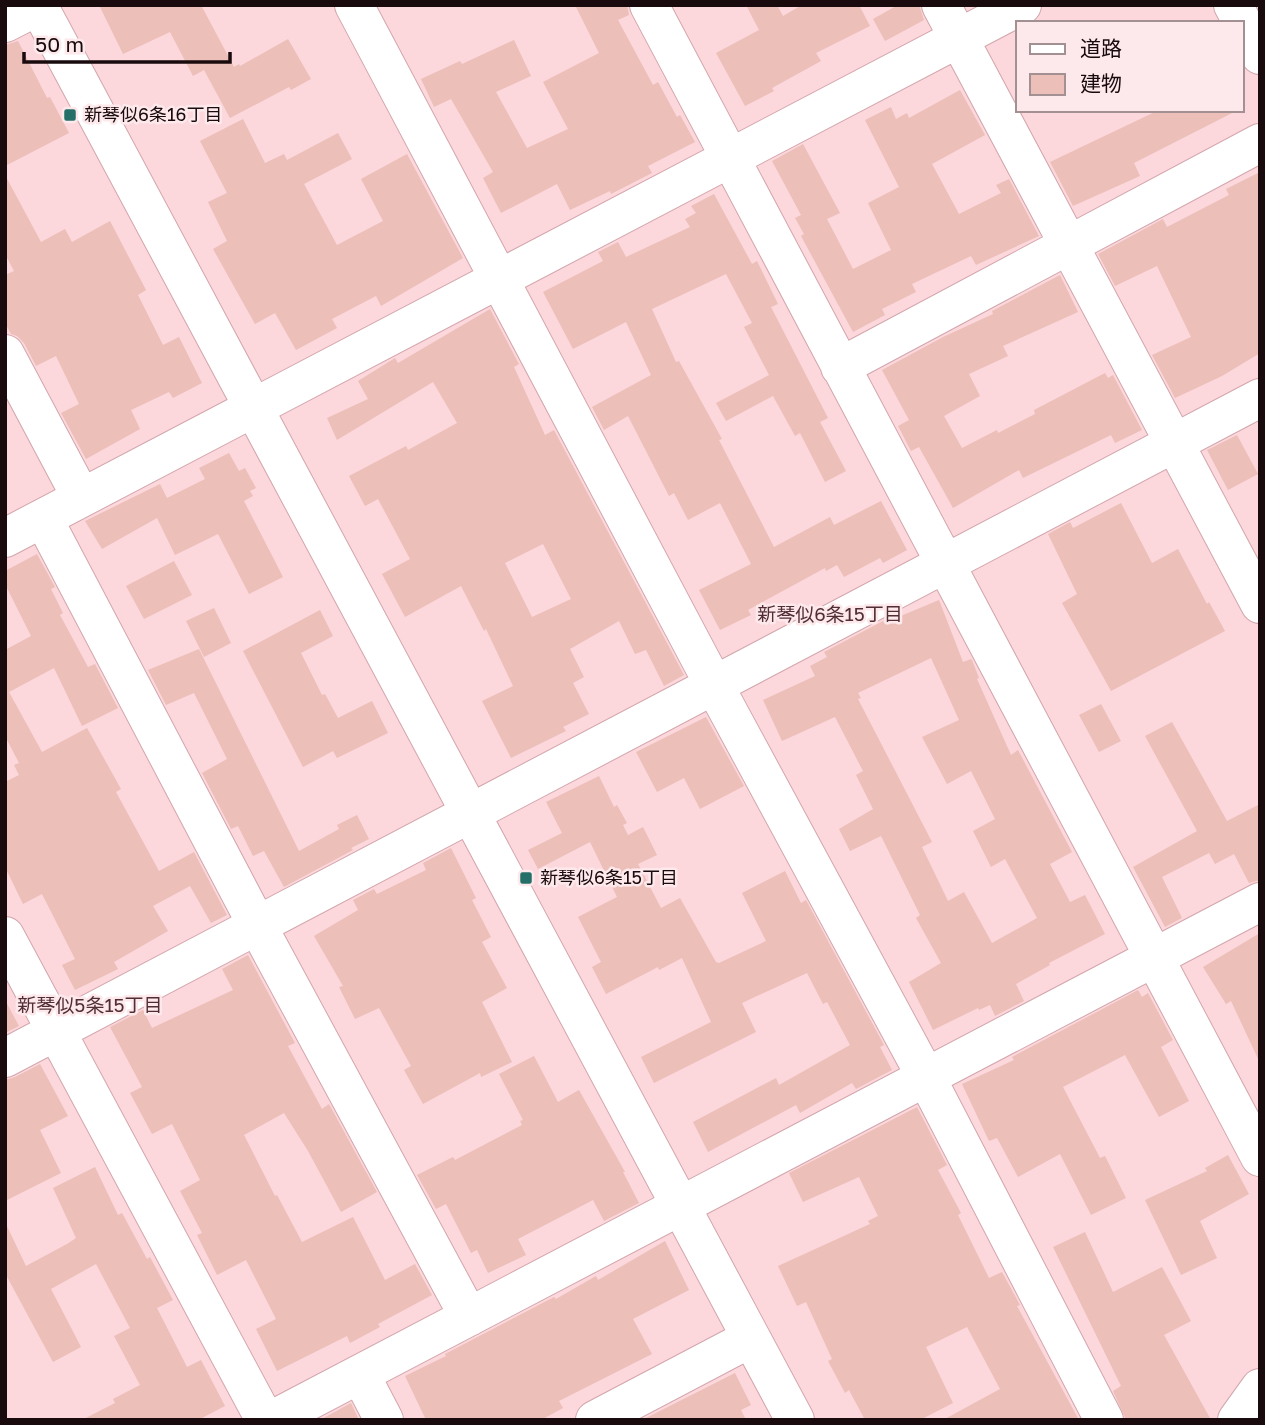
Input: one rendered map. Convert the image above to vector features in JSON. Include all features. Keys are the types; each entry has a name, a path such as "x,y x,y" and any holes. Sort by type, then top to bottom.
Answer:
{"street":[{"path":"5,23 39,5 795,1420"},
{"path":"354,5 714,685 926,1076 1104,1420"},
{"path":"649,5 1260,1157"},
{"path":"941,5 1260,604"},
{"path":"5,538 1022,5"},
{"path":"1233,5 1242,21"},
{"path":"1244,25 1260,55"},
{"path":"840,367 1260,143"},
{"path":"5,354 81,497"},
{"path":"5,1058 1260,398"},
{"path":"43,517 257,925 469,1317"},
{"path":"272,1420 1260,902"},
{"path":"5,936 265,1420"},
{"path":"595,1420 751,1338"},
{"path":"359,1374 384,1420"},
{"path":"1237,1420 1260,1388"}],"building":[{"path":"99,5 201,5 234,67 288,39 311,79 291,90 289,87 230,118 204,70 193,76 170,32 123,54"},
{"path":"575,5 627,5 629,15 618,20 653,85 658,82 677,117 680,115 695,142 648,166 652,173 611,194 610,191 570,210 557,184 501,213 483,178 493,172 451,99 434,107 421,79 514,40 531,76 496,92 527,148 568,129 543,82 599,53"},
{"path":"746,5 777,5 783,16 802,5 859,5 870,26 816,53 821,61 745,106 716,53 759,30"},
{"path":"898,5 919,5 924,20 885,41 873,19"},
{"path":"18,41 47,98 50,97 69,133 5,166 5,45"},
{"path":"960,90 985,135 932,164 959,214 1001,193 996,185 1009,179 1039,236 976,265 971,256 912,284 916,292 882,309 885,315 853,332 801,236 804,234 795,218 801,215 772,161 803,144 840,213 827,219 853,269 891,250 868,203 899,187 865,120 891,107 896,119 907,113 909,118"},
{"path":"1155,112 1234,112 1134,163 1140,176 1073,206 1050,162"},
{"path":"243,119 265,163 284,154 287,160 338,133 352,159 304,184 337,245 383,221 361,179 407,154 463,258 381,306 376,296 332,319 337,328 296,350 275,313 255,324 213,249 227,241 208,202 227,193 200,141"},
{"path":"1260,172 1260,353 1222,376 1175,398 1152,355 1191,337 1157,266 1115,286 1098,254 1163,219 1167,227 1229,195 1226,189"},
{"path":"5,175 41,242 65,229 72,242 110,221 146,290 138,295 163,345 179,337 202,383 173,398 169,392 131,410 140,429 86,459 61,413 79,404 56,356 36,366 24,343 11,334 5,323 5,275 14,271 5,254"},
{"path":"714,194 752,264 757,261 778,304 771,307 828,418 820,422 846,471 825,482 800,433 795,436 773,396 726,421 716,403 769,375 744,327 752,323 726,274 652,309 676,362 679,361 722,439 719,440 774,547 830,517 834,525 881,501 907,550 883,563 880,558 844,577 837,565 826,571 825,568 748,610 751,615 720,630 699,590 751,564 720,503 688,520 674,493 669,496 628,416 604,430 592,407 651,375 626,322 573,349 543,292 603,261 598,252 618,242 626,257 690,227 685,219 696,213 691,206"},
{"path":"1060,275 1078,312 1003,346 1008,356 969,374 980,396 944,416 962,448 1035,414 1034,410 1105,373 1108,378 1113,375 1142,430 1115,443 1111,435 1023,478 1019,470 953,508 919,447 911,451 898,426 909,420 882,370 993,314 992,311"},
{"path":"490,309 519,364 514,367 545,435 554,430 684,675 664,686 646,650 635,654 619,621 570,649 584,677 573,683 589,714 563,727 566,731 511,758 482,701 513,686 486,629 484,631 461,586 405,617 382,574 410,559 378,499 365,506 349,476 406,446 408,450 457,423 433,382 337,440 327,418 368,399 358,381 395,358 398,363","holes":["543,544 571,599 532,617 505,563"]},
{"path":"1237,435 1258,474 1228,490 1207,450"},
{"path":"229,453 239,471 245,468 256,488 250,491 253,496 244,501 283,577 249,594 218,534 175,555 157,518 102,549 85,521 160,484 167,498 205,479 199,468"},
{"path":"1121,503 1152,563 1178,549 1207,604 1209,602 1225,631 1111,691 1062,603 1077,594 1048,534 1070,522 1073,528"},
{"path":"37,554 55,587 51,589 63,613 60,615 88,667 95,664 118,708 82,726 54,668 9,692 42,752 87,728 121,789 116,792 159,871 194,852 227,915 211,923 190,886 153,906 168,931 114,962 118,969 75,990 62,965 75,959 42,894 23,904 5,867 5,782 19,775 14,765 19,763 5,736 5,650 31,636 5,584 5,571"},
{"path":"174,561 192,595 144,619 126,586"},
{"path":"939,600 963,662 972,660 979,678 977,679 1011,755 1018,750 1072,852 1050,864 1070,902 1085,895 1105,934 1049,963 1050,965 1016,984 1024,1001 995,1016 990,1005 979,1010 978,1008 933,1030 909,982 941,963 916,918 920,915 881,836 850,851 839,829 873,809 856,775 863,771 835,717 782,741 763,700 815,676 810,666 827,657 824,652 883,621 884,623","holes":["931,658 959,720 922,737 947,784 971,771 995,819 973,831 991,867 1005,859 1037,918 992,943 964,892 948,901 922,847 932,842 858,699 861,698 858,693"]},
{"path":"214,608 231,643 204,657 186,621"},
{"path":"320,610 333,636 301,653 322,695 325,694 338,718 372,701 388,733 337,758 333,751 303,767 243,651"},
{"path":"199,649 299,851 339,829 337,825 357,815 369,839 284,887 264,851 253,856 238,826 231,829 202,773 227,759 194,693 166,705 148,670"},
{"path":"1101,704 1121,741 1099,752 1079,715"},
{"path":"706,717 744,786 700,809 684,778 657,792 636,752"},
{"path":"1172,722 1227,821 1260,804 1260,880 1249,883 1234,854 1215,864 1209,853 1162,877 1182,918 1165,927 1133,867 1197,831 1145,736"},
{"path":"599,776 614,807 617,805 627,823 623,825 628,835 643,827 657,855 638,864 661,908 680,898 716,962 766,941 742,893 785,871 801,903 806,900 884,1045 880,1047 892,1070 856,1089 852,1083 800,1113 796,1105 708,1152 693,1122 776,1078 779,1085 850,1045 827,1002 823,1004 807,973 742,1003 756,1032 654,1083 641,1057 711,1022 682,958 659,970 658,967 606,994 592,967 601,962 578,917 617,897 590,842 538,869 528,850 562,833 546,802"},
{"path":"451,848 476,898 472,900 491,937 482,942 507,988 482,1002 512,1062 481,1077 480,1073 423,1104 404,1070 411,1066 379,1008 355,1019 339,987 343,986 314,936 358,910 353,900 374,889 377,894 426,870 423,863"},
{"path":"1260,933 1260,1063 1231,1001 1226,1004 1203,967"},
{"path":"248,955 295,1043 288,1046 322,1109 329,1104 377,1192 341,1212 284,1113 244,1135 275,1196 277,1195 302,1242 353,1217 385,1280 415,1264 432,1295 378,1324 380,1327 350,1343 347,1336 277,1371 256,1329 276,1319 246,1260 217,1275 197,1235 202,1233 180,1191 200,1180 172,1124 152,1134 130,1093 142,1087 110,1027 143,1010 152,1028 233,990 222,969"},
{"path":"1138,990 1142,997 1148,993 1173,1040 1161,1047 1189,1101 1159,1117 1125,1055 1063,1087 1100,1158 1105,1156 1126,1198 1091,1215 1060,1154 1018,1177 997,1138 989,1141 962,1084 1014,1060 1012,1057"},
{"path":"5,1000 19,1026 5,1033"},
{"path":"534,1056 558,1102 579,1090 625,1172 639,1203 604,1221 593,1200 518,1239 526,1255 488,1273 477,1250 471,1253 446,1204 436,1209 417,1175 453,1157 455,1160 522,1125 520,1121 523,1120 499,1074"},
{"path":"40,1064 68,1116 40,1130 61,1173 5,1201 5,1080"},
{"path":"917,1107 947,1165 938,1170 961,1213 958,1215 989,1278 1002,1272 1020,1305 1017,1306 1079,1420 943,1420 1000,1389 967,1327 926,1347 953,1403 920,1420 865,1420 849,1390 845,1393 828,1361 832,1359 806,1302 797,1306 778,1266 870,1224 868,1221 878,1216 859,1177 803,1202 789,1173"},
{"path":"1228,1155 1249,1194 1200,1221 1217,1258 1181,1275 1145,1200 1207,1171 1205,1168"},
{"path":"95,1167 118,1215 122,1213 173,1300 157,1308 187,1367 201,1360 225,1406 198,1420 82,1420 115,1403 113,1399 140,1385 114,1336 130,1328 96,1264 51,1289 81,1347 53,1362 5,1273 5,1222 26,1266 67,1244 76,1238 53,1188"},
{"path":"1085,1232 1113,1292 1162,1267 1191,1321 1164,1335 1211,1420 1126,1420 1113,1391 1121,1386 1053,1247"},
{"path":"665,1241 689,1290 633,1319 652,1354 559,1401 563,1408 541,1420 426,1420 405,1376 596,1276 598,1280"},
{"path":"735,1373 751,1405 741,1410 746,1420 642,1420"},
{"path":"351,1403 359,1420 320,1420"}],"place":[{"name":"新琴似6条16丁目","path":"70,115"},
{"name":"新琴似6条15丁目","path":"526,878"}],"district":[{"name":"新琴似6条15丁目","path":"830,614"},
{"name":"新琴似5条15丁目","path":"90,1005"}]}
